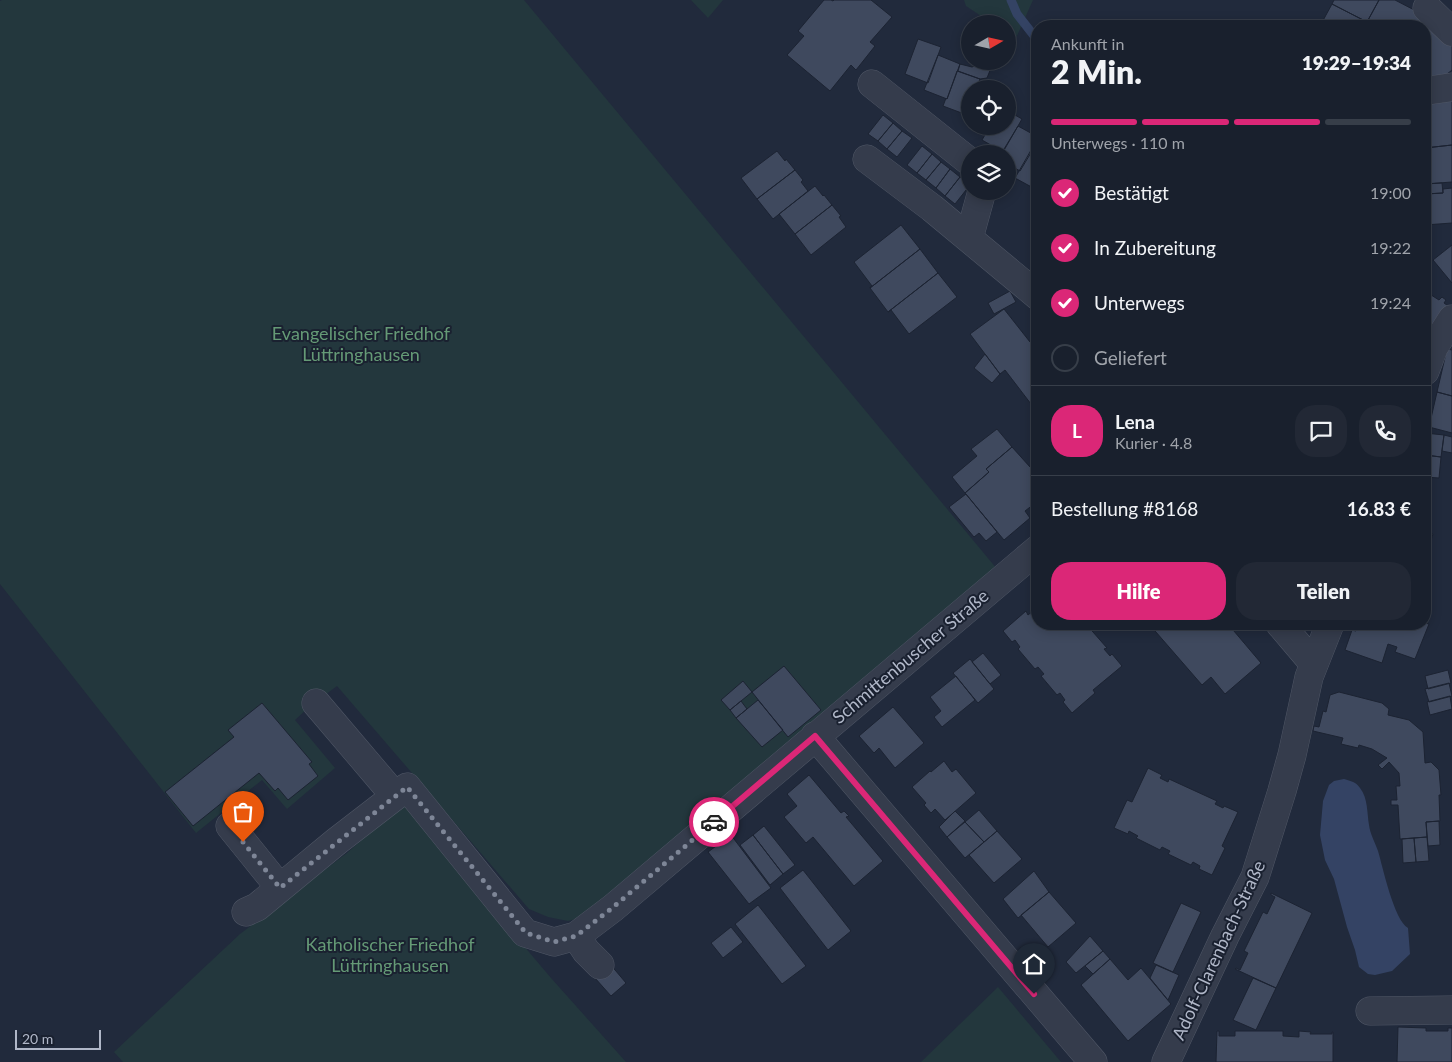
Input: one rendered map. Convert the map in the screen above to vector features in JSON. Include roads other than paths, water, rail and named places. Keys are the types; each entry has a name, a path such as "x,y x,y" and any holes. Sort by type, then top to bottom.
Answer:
{"street":[{"path":"1427,8 1452,32"},
{"path":"872,84 961,155"},
{"path":"1431,90 1452,87"},
{"path":"867,159 932,208 1031,290"},
{"path":"969,238 980,200"},
{"path":"1431,350 1452,319"},
{"name":"Schmittenbuscher Straße","path":"576,936 1031,555"},
{"path":"1285,630 1314,664"},
{"name":"Adolf-Clarenbach-Straße","path":"1166,1062 1255,877 1292,755 1309,677 1328,630"},
{"path":"316,703 395,796"},
{"path":"815,736 1093,1062"},
{"path":"246,912 257,907 407,787 526,933 554,942 576,936 586,951 600,965"},
{"path":"230,826 280,888"},
{"path":"1370,1011 1452,1010"}],"water":[{"path":"1344,779 1357,784 1363,792 1371,835 1378,851 1390,893 1398,915 1408,928 1410,954 1392,971 1375,975 1368,974 1359,967 1334,879 1325,860 1320,835 1323,801 1329,785 1334,781"}],"waterway":[{"path":"1011,0 1017,14 1031,32"}],"park label":[{"name":"Evangelischer Friedhof Lüttringhausen","path":"361,343"},
{"name":"Katholischer Friedhof Lüttringhausen","path":"390,954"}]}
